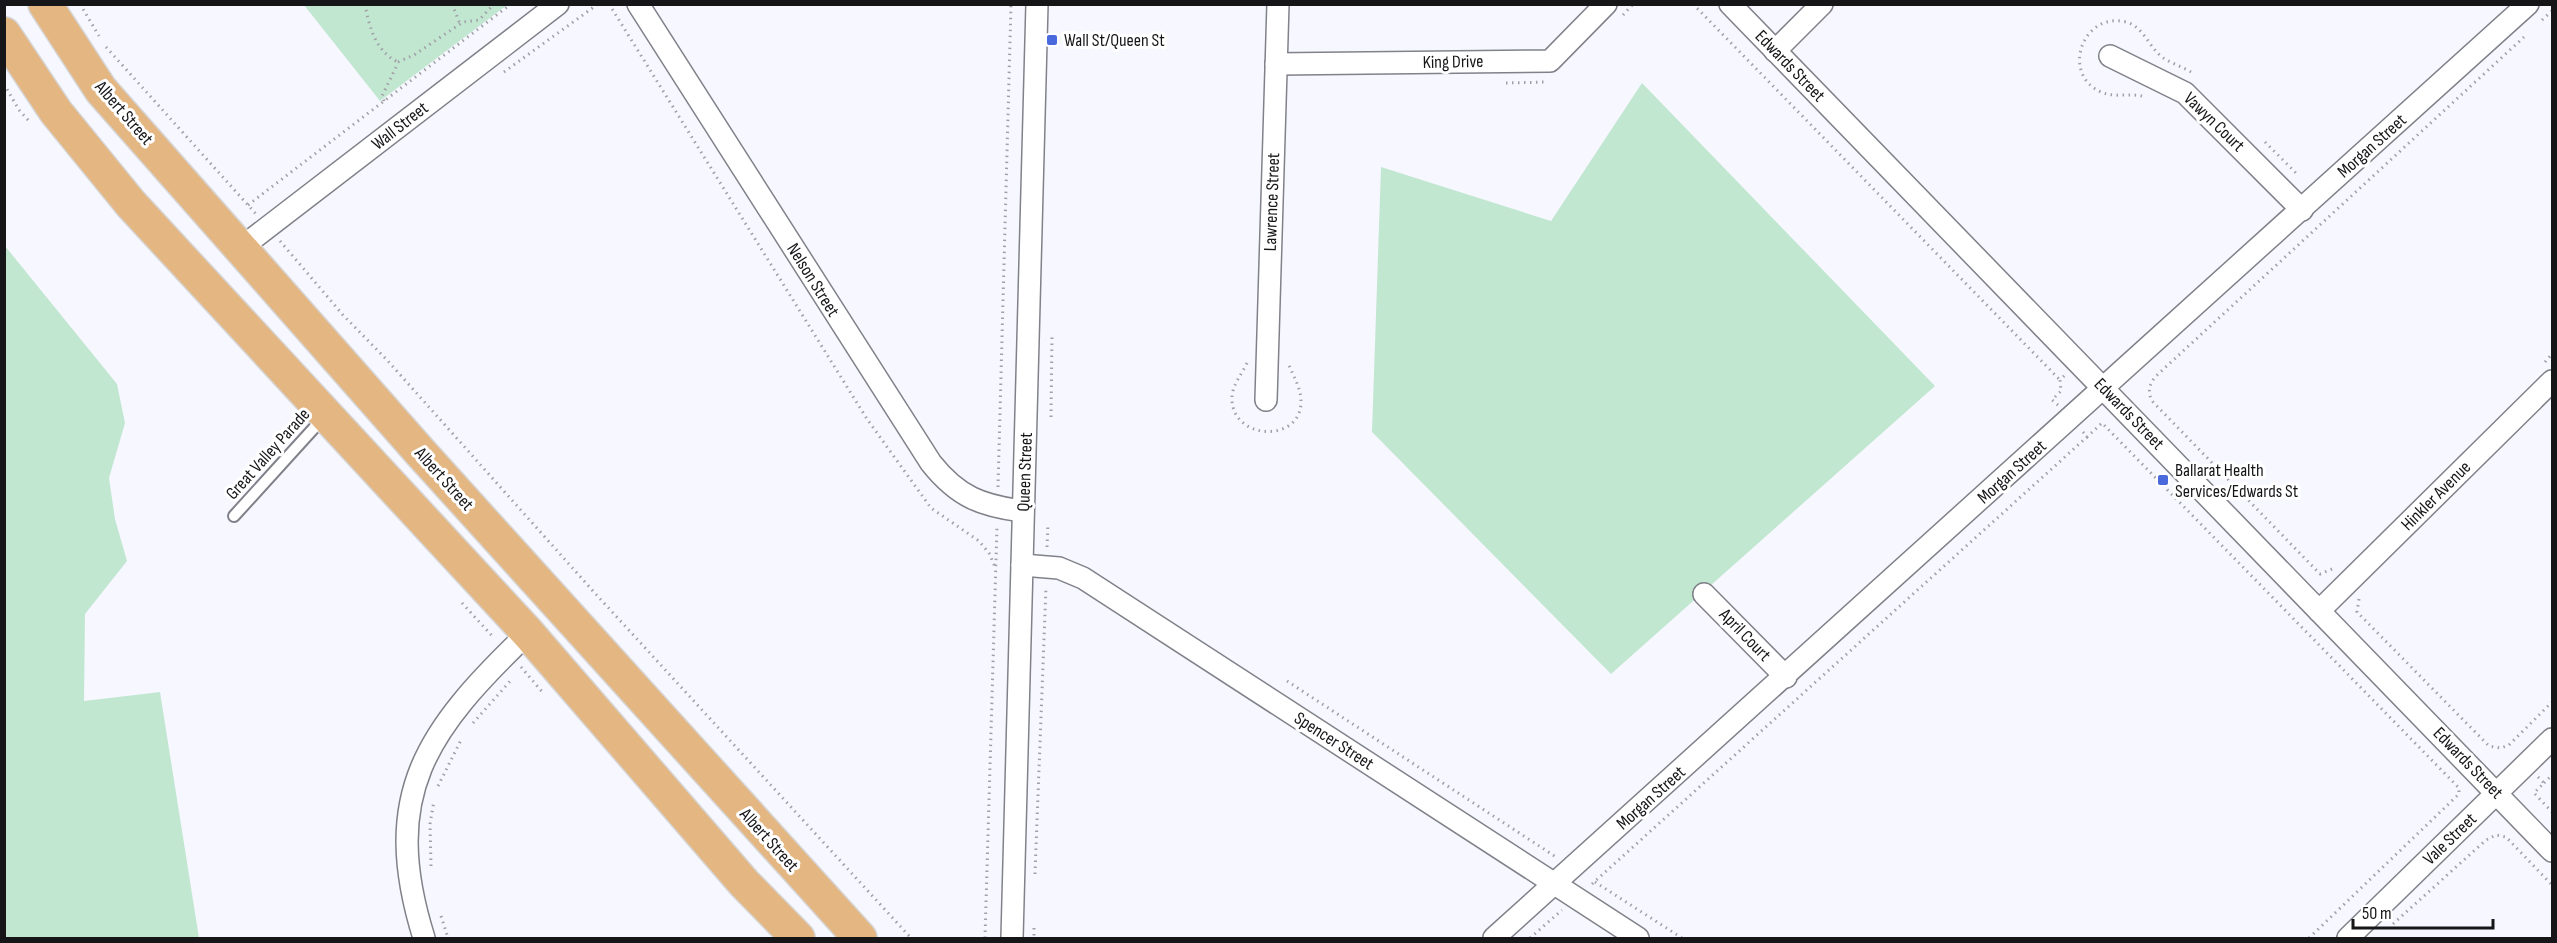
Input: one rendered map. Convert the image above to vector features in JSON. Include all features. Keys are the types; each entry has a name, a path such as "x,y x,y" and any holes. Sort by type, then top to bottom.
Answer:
{"highway":[{"name":"Albert Street","path":"45,4 101,90 242,247 421,453 860,939"},
{"path":"4,34 56,112 131,204 389,480 528,633 744,883 798,939"},
{"path":"389,480 421,453"}],"street":[{"name":"Wall Street","path":"242,247 558,4"},
{"name":"Nelson Street","path":"638,4 931,463 947,481 969,498 998,508 1023,512"},
{"name":"Queen Street","path":"1012,939 1037,4"},
{"name":"Lawrence Street","path":"1266,400 1278,4"},
{"name":"King Drive","path":"1276,64 1550,61 1606,4"},
{"name":"Edwards Street","path":"1730,4 2553,851"},
{"path":"1775,51 1822,4"},
{"name":"Morgan Street","path":"1494,939 2105,389 2528,4"},
{"name":"Vawyn Court","path":"2110,56 2185,93 2302,210"},
{"name":"Hinkler Avenue","path":"2319,611 2553,381"},
{"name":"Spencer Street","path":"1022,565 1047,566 1065,570 1089,582 1638,939"},
{"name":"April Court","path":"1704,594 1786,677"},
{"path":"424,939 414,904 407,858 409,812 415,784 428,752 449,716 528,633"},
{"name":"Vale Street","path":"2348,939 2553,739"}],"lane":[{"name":"Great Valley Parade","path":"234,516 327,414"}],"path":[{"path":"80,4 100,38"},
{"path":"365,4 373,37 386,54 398,62"},
{"path":"452,4 460,24"},
{"path":"384,101 382,98 398,62 414,55 460,24 479,20 494,4"},
{"path":"248,206 510,4"},
{"path":"609,4 867,419 931,508 979,541 989,553 995,569"},
{"path":"985,939 1011,4"},
{"path":"1693,4 2060,380 2061,391 2052,400 2087,436"},
{"path":"2536,25 2553,10"},
{"path":"2320,574 2153,402 2150,395 2151,383 2528,33"},
{"path":"105,46 268,227 343,315 387,360 662,668 911,939"},
{"path":"2079,50 2083,76 2093,87 2111,94 2145,96"},
{"path":"1051,417 1052,336"},
{"path":"2060,380 2079,363"},
{"path":"1594,882 2102,423 2459,788 2459,794 2309,939"},
{"path":"1035,884 1048,524"},
{"path":"2357,612 2489,746 2501,748 2509,745 2553,702"},
{"path":"472,725 514,676"},
{"path":"1287,681 1682,939"},
{"path":"436,790 464,735"},
{"path":"2544,783 2553,775"},
{"path":"431,875 430,824 435,797"},
{"path":"2386,931 2486,840 2496,835 2506,837 2553,885"},
{"path":"438,907 448,939"},
{"path":"1034,919 1034,939"}],"green space":[{"path":"304,5 507,5 380,101"},
{"path":"1642,83 1935,386 1611,674 1372,432 1381,167 1551,221"},
{"path":"5,246 117,384 125,423 109,478 115,519 127,561 85,614 84,701 160,692 199,938 5,938"}],"place":[{"name":"Wall St/Queen St","path":"1052,40"},
{"name":"Ballarat Health Services/Edwards St","path":"2163,480"}]}
